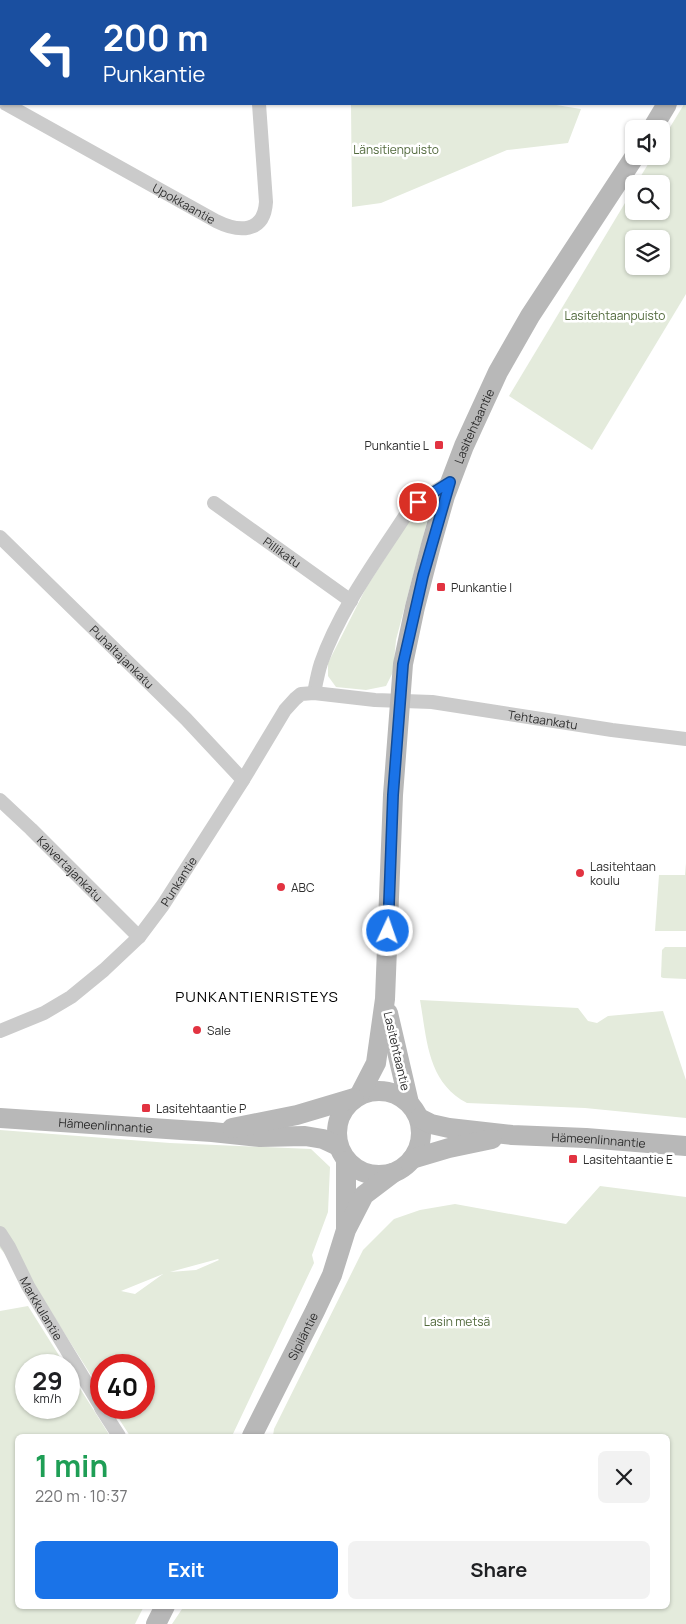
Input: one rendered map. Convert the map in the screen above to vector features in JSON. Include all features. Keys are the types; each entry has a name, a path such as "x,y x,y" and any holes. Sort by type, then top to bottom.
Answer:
{"street":[{"name":"Upokkaantie","path":"8,105 216,221 236,229 247,229 254,226 261,220 265,212 266,202 259,105"},
{"path":"657,120 666,105"},
{"name":"Lasitehtaantie","path":"357,1096 376,1062 385,999 393,795 403,664 431,545 450,482 467,438 498,372 530,316 629,165"},
{"path":"314,693 325,652 351,601 407,513 418,502 450,482"},
{"name":"Pillikatu","path":"214,502 351,601"},
{"name":"Puhaltajankatu","path":"0,537 186,719 243,780"},
{"name":"Punkantie","path":"0,1031 44,1013 71,997 104,970 139,937 163,904 243,780 285,710 295,699 302,694 314,693 400,701"},
{"name":"Tehtaankatu","path":"400,701 432,702 612,730 686,739"},
{"name":"Kaivertajankatu","path":"0,800 139,937"},
{"name":"Lasitehtaantie","path":"385,999 414,1110"},
{"path":"371,1091 385,1091 397,1094 414,1110 421,1129 420,1143 412,1159 404,1167 385,1175 370,1174 362,1172 342,1153 337,1126 339,1116 348,1103 357,1096 371,1091"},
{"name":"Hämeenlinnantie","path":"212,1132 297,1115 357,1096"},
{"name":"Hämeenlinnantie","path":"414,1110 431,1124 449,1128 512,1135 586,1138 686,1146"},
{"name":"Hämeenlinnantie","path":"0,1118 260,1137 305,1136 322,1139 342,1153"},
{"name":"Hämeenlinnantie","path":"412,1159 449,1148 512,1135"},
{"name":"Sipiläntie","path":"342,1153 346,1230"},
{"name":"Sipiläntie","path":"253,1434 319,1304 332,1274 346,1230 364,1195 393,1173"},
{"name":"Markkulantie","path":"0,1233 28,1286 90,1389"},
{"name":"Markkulantie","path":"108,1419 118,1434"},
{"path":"156,1624 164,1609"}],"green space":[{"name":"Länsitienpuisto","path":"351,105 556,105 581,109 568,143 507,150 381,203 352,207"},
{"name":"Lasitehtaanpuisto","path":"684,105 686,105 686,294 592,450 509,396 625,203 625,220 670,220 670,175 641,175 648,165 670,165 670,127"},
{"path":"424,508 429,514 396,640 393,672 386,686 366,690 336,687 328,676 328,663 366,588 412,516"},
{"path":"686,863 686,931 655,931 659,875 685,875"},
{"path":"665,947 686,947 686,979 661,977 662,950"},
{"path":"420,1000 578,1008 588,1021 597,1023 608,1016 663,1011 686,1080 686,1118 585,1108 467,1103 444,1084 436,1071 427,1044"},
{"path":"0,1130 170,1143 311,1149 330,1167 328,1212 312,1255 314,1263 233,1434 129,1434 119,1419 155,1419 155,1354 90,1354 90,1374 80,1358 80,1354 78,1354 44,1301 0,1248","holes":["218,1259 219,1260 196,1270 170,1272","163,1274 135,1294 121,1291"]},
{"name":"Lasin metsä","path":"600,1186 686,1197 686,1624 172,1624 182,1609 670,1609 670,1434 273,1434 274,1429 363,1250 394,1219 420,1210 455,1204 566,1224"},
{"path":"28,1306 58,1354 15,1354 15,1419 80,1419 80,1388 90,1404 90,1419 99,1419 109,1434 15,1434 15,1609 142,1609 135,1624 0,1624 0,1311"}],"place":[{"name":"Punkantie L","path":"439,445"},
{"name":"Punkantie I","path":"441,587"},
{"name":"Lasitehtaan koulu","path":"580,873"},
{"name":"ABC","path":"281,887"},
{"name":"Sale","path":"197,1030"},
{"name":"Lasitehtaantie P","path":"146,1108"},
{"name":"Lasitehtaantie E","path":"573,1159"}],"district":[{"name":"PUNKANTIENRISTEYS","path":"257,996"}],"route":[{"path":"388,931 393,795 403,664 431,545 450,482 418,502"}]}
